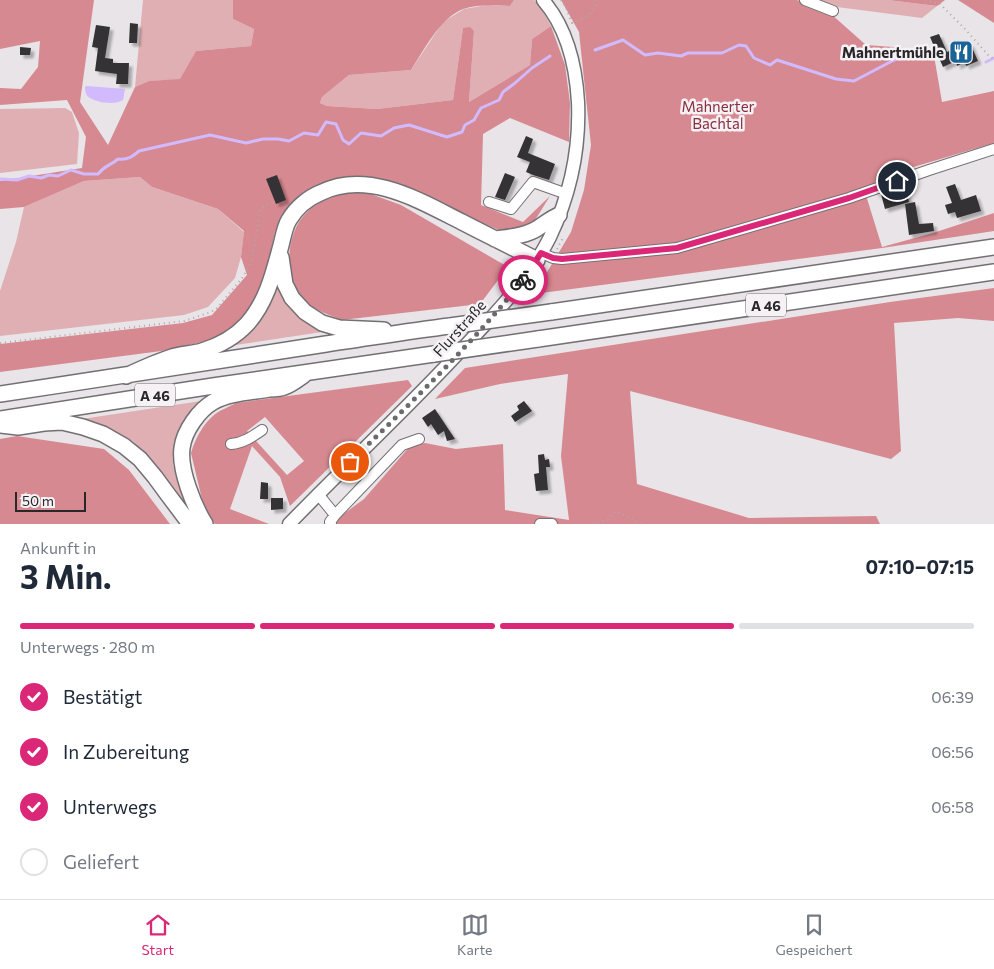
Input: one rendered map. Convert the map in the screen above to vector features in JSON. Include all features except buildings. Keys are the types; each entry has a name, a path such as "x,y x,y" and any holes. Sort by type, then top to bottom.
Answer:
{"highway":[{"path":"126,376 172,357 201,352 233,336 247,324 267,293 289,220 312,196 329,188 350,184 368,184 388,188 440,211 495,239 539,256"},
{"path":"495,239 525,234 538,229 547,221 559,215"},
{"name":"A 46","path":"0,394 408,331 994,247"},
{"path":"280,248 285,284 292,298 310,316 322,323 339,328 408,331"},
{"name":"A 46","path":"0,419 310,371 994,272"},
{"path":"205,524 190,493 182,465 182,447 189,427 200,413 214,401 232,395 284,387 310,371"},
{"path":"0,425 18,427 62,422 103,434 124,446 140,459 190,524"}],"main road":[{"name":"Flurstraße","path":"289,524 431,382 510,296 526,277 550,237 567,194 573,171 576,154 578,111 574,65 564,35 543,0"}],"lane":[{"path":"805,0 833,11"},
{"path":"539,256 562,259 677,248 849,198 994,149"},
{"path":"489,202 511,209 533,182 567,194"},
{"path":"231,444 240,443 262,430"},
{"path":"318,494 333,519 402,446 419,439"},
{"path":"540,524 552,524"}],"path":[{"path":"561,0 572,23 590,15 594,10 596,0"},
{"path":"925,0 940,4 994,59"},
{"path":"0,343 184,321 211,312 217,308 243,277 252,259 259,213 266,205 273,202"},
{"path":"593,524 609,519 616,510 642,524"}],"shaded area":[{"path":"143,0 233,0 233,19 254,29 251,46 196,51 180,80 149,81 135,87"},
{"path":"514,0 534,0 551,26 532,39 530,65 469,102 474,31 463,28 453,100 377,109 327,106 320,103 322,97 349,75 411,70 443,22 464,9 487,5 510,6"},
{"path":"817,0 888,0 937,6 922,18 837,7"},
{"path":"85,87 125,89 123,100 111,103 93,100 87,95"},
{"path":"65,108 72,112 79,133 77,164 0,173 0,109"},
{"path":"140,177 152,187 218,209 244,232 241,257 235,278 208,307 184,315 0,336 0,291 16,242 24,207 84,181"},
{"path":"277,280 289,304 305,322 322,332 229,346"},
{"path":"201,401 184,424 173,464 188,511 159,470 133,441 82,419"}],"green space":[{"path":"0,0 94,0 80,102 108,145 135,87 149,81 180,79 196,51 251,46 254,29 233,19 233,0 514,0 510,6 474,6 455,13 433,35 411,70 349,75 322,97 320,103 327,106 377,109 453,100 463,28 470,27 474,31 469,102 530,65 532,39 551,26 565,65 570,103 569,142 510,118 483,134 481,205 523,222 550,196 532,225 506,233 374,177 348,177 328,181 309,189 296,200 281,219 275,232 266,273 253,304 242,321 214,339 169,350 0,372 0,344 183,323 212,315 247,275 241,257 244,231 218,209 152,187 140,177 84,181 24,207 0,209 0,181 82,168 86,137 67,100 0,105 0,88 21,89 38,67 40,41 0,49"},
{"name":"Mahnerter Bachtal","path":"561,0 797,0 831,14 866,45 933,50 942,102 994,91 994,143 880,177 865,192 882,247 994,213 994,231 882,248 534,294 571,232 584,190 591,145 579,32"},
{"path":"888,0 945,0 937,6"},
{"path":"958,0 994,0 994,23"},
{"path":"352,192 368,193 401,205 508,267 480,304 342,320 319,310 303,300 294,286 289,264 291,241 300,220 307,212 317,204 328,199"},
{"path":"994,288 994,321 958,318 894,323 901,451 891,459 630,391 637,484 749,518 876,516 880,524 330,524 364,499 411,445 425,443 456,449 503,444 505,510 569,520 561,456 568,374 500,384 435,399 465,368 890,302"},
{"path":"408,380 412,386 290,506 280,477 252,446 230,509 269,524 215,524 206,516 191,453 206,423 214,415 236,403","holes":["265,417 304,461 287,475 247,431"]},
{"path":"17,436 104,449 129,470 170,524 0,524 0,439"}],"waterway":[{"path":"595,50 623,40 645,55 658,53 681,56 688,53 722,53 739,45 746,46 754,58 770,65 777,60 836,79 854,81 894,60 922,53"},
{"path":"0,179 17,180 29,176 41,178 49,175 58,176 71,170 84,174 98,174 118,159 130,158 139,151 210,135 246,143 263,139 289,141 304,133 318,135 326,122 336,124 343,140 349,144 361,133 381,136 394,128 409,125 447,137 462,132 465,125 474,120 481,108 499,100 503,92 550,56"},
{"path":"986,62 994,58"}],"way so far":[{"path":"350,462 431,382 499,309 523,280"}],"place":[{"name":"Mahnertmühle","path":"961,52"}],"route":[{"path":"523,280 541,253 553,258 562,259 677,248 849,198 897,181"}]}
